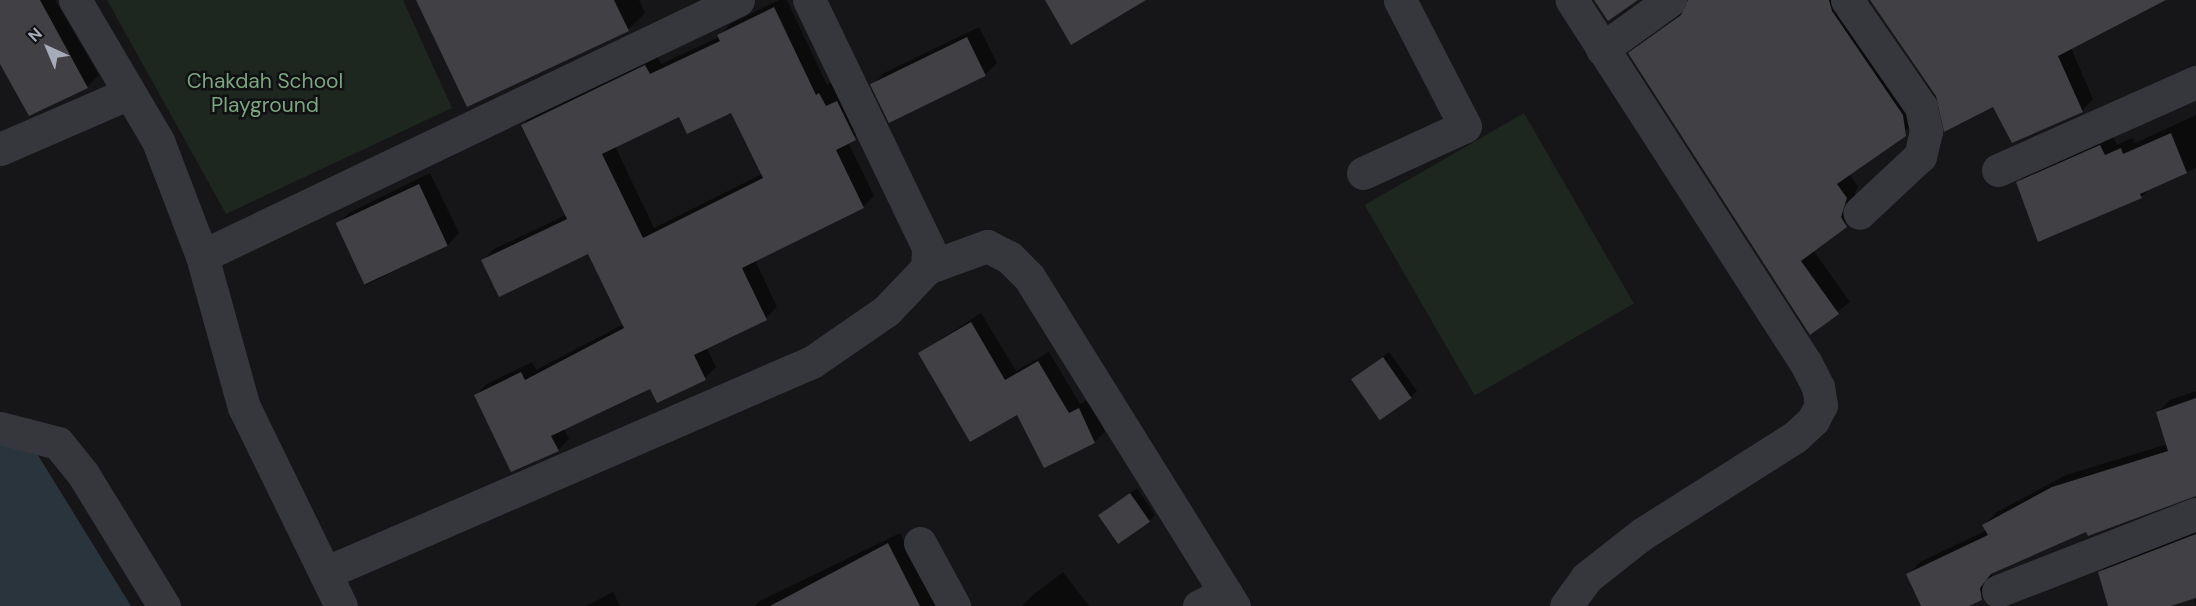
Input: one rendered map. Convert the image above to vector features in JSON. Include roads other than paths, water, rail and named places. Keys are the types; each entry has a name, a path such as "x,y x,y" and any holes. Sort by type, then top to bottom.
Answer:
{"street":[{"path":"75,0 127,94 158,141 202,256 244,406 341,606"},
{"path":"202,256 738,0"},
{"path":"808,0 928,247 927,268"},
{"path":"1363,173 1465,126 1400,0"},
{"path":"1566,606 1586,578 1642,534 1796,437 1813,420 1821,405 1818,387 1805,362 1572,0"},
{"path":"1602,49 1670,0"},
{"path":"1847,0 1921,107 1926,131 1920,156 1859,213"},
{"path":"1998,170 2196,82"},
{"path":"0,149 127,94"},
{"path":"325,573 812,362 886,310 927,268 987,246 1009,257 1029,277 1220,602"},
{"path":"0,428 58,442 90,484 164,606"},
{"path":"1998,591 2196,514"},
{"path":"920,543 954,606"}],"park label":[{"name":"Chakdah School Playground","path":"265,93"}]}
